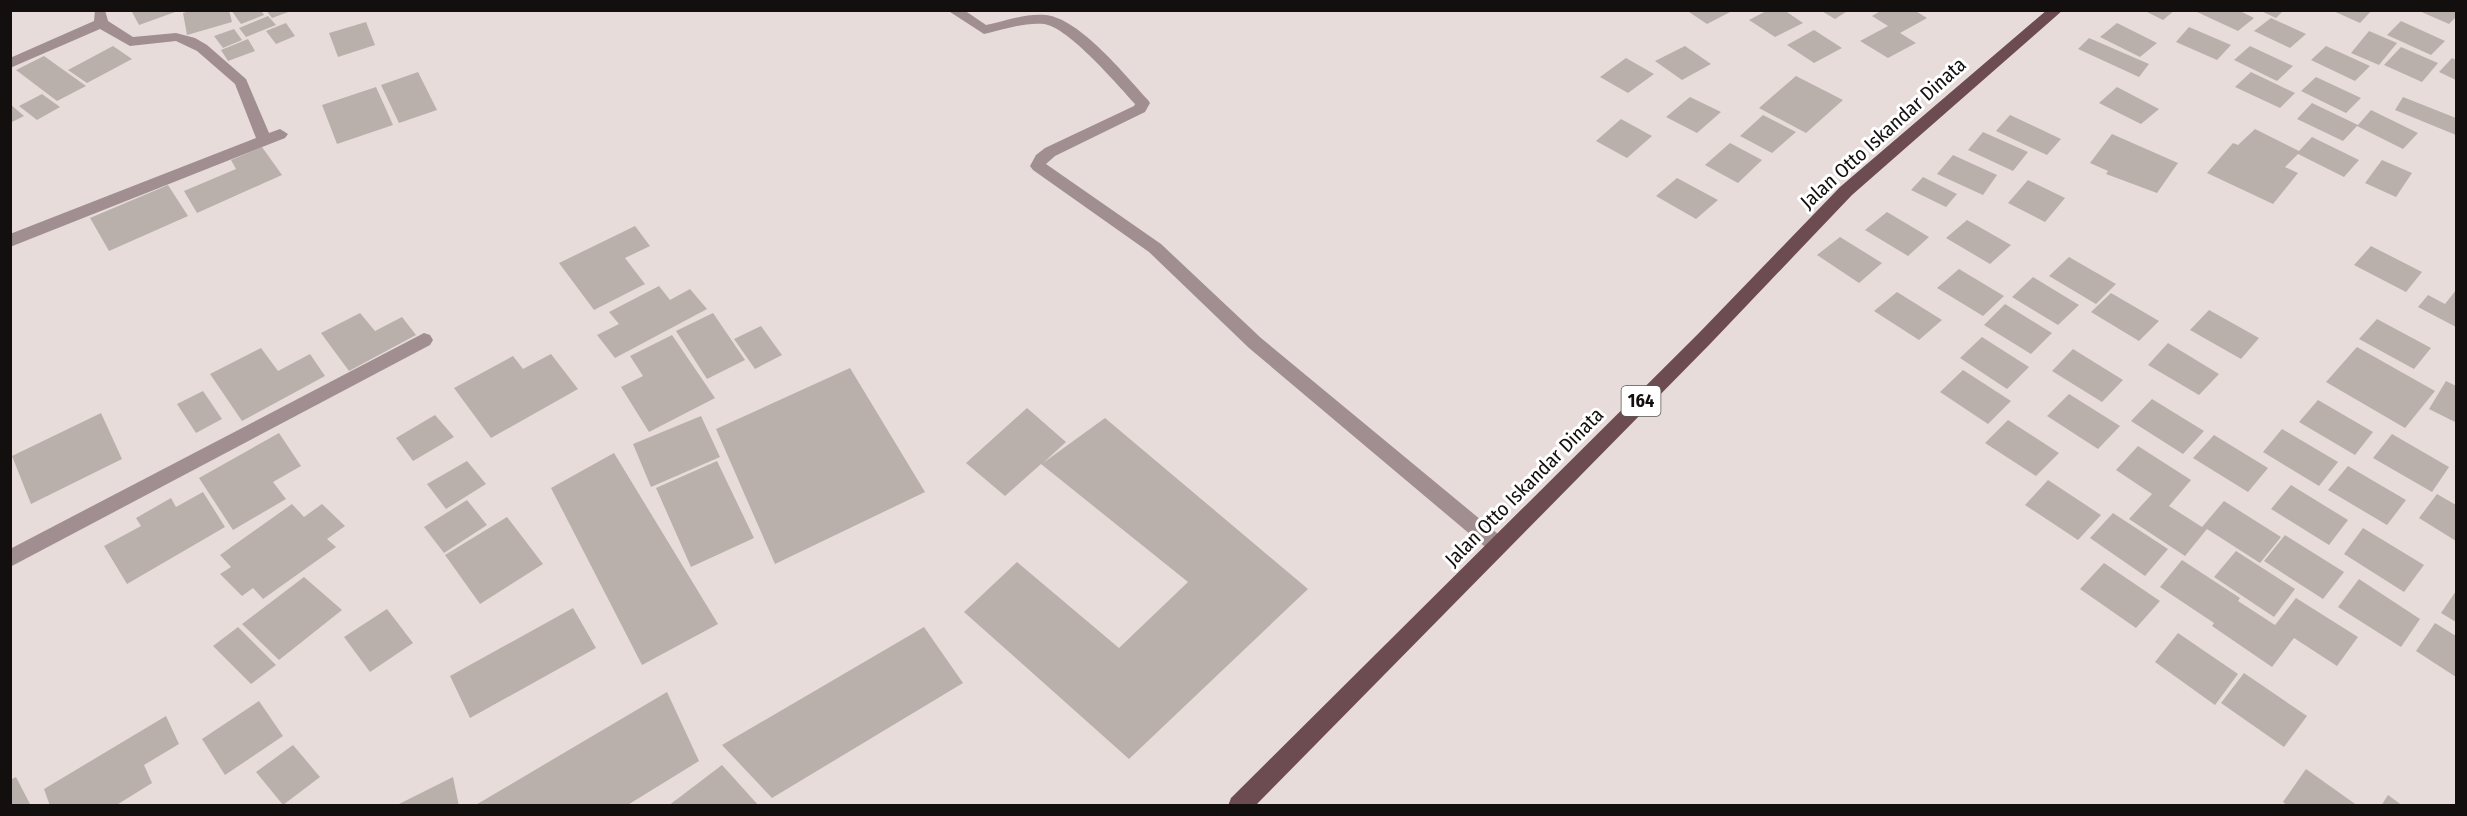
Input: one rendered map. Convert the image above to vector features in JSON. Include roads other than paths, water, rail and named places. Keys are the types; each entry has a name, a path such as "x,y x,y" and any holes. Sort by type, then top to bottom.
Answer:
{"main road":[{"name":"Jalan Otto Iskandar Dinata","path":"1239,806 1704,339 1846,191 2056,10"}],"street":[{"path":"954,10 984,30 1033,21 1055,21 1098,56 1143,103 1140,109 1050,152 1041,159 1038,166 1155,248 1255,343 1497,545"},
{"path":"10,64 100,17 130,42 176,37 190,41 202,48 241,82 264,140"},
{"path":"10,241 280,134"},
{"path":"10,559 424,340"}]}
